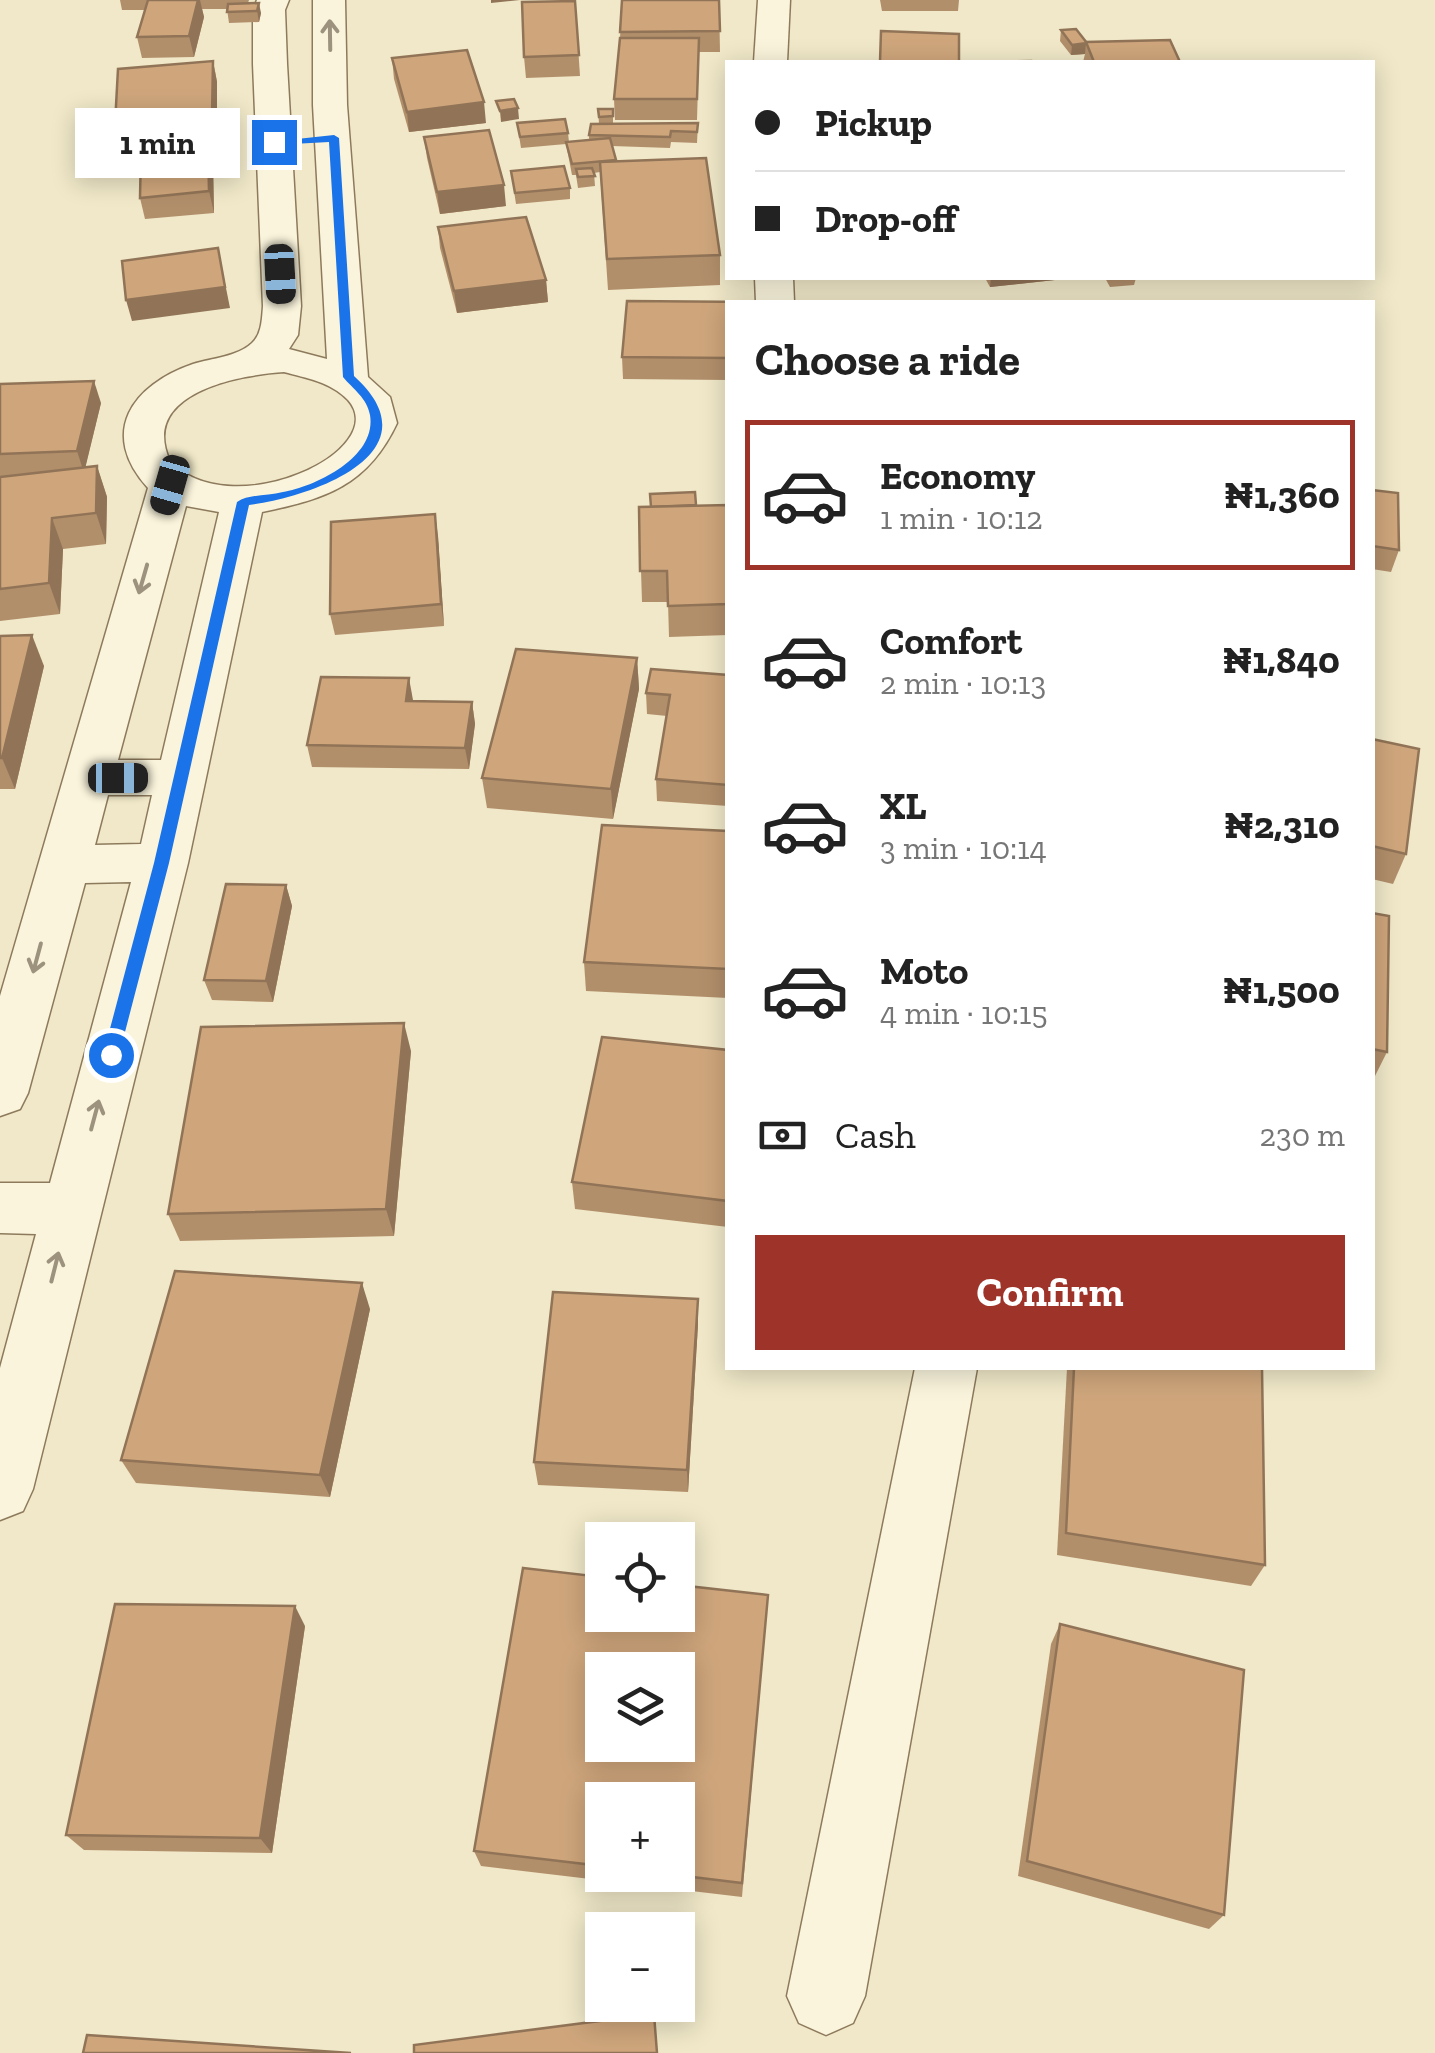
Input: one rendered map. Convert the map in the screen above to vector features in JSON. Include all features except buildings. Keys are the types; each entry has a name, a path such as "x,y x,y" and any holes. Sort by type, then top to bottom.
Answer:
{"street":[{"path":"247,362 285,360 320,365 348,377 368,395 377,417 372,441 353,464 324,483 243,502 204,498 170,485 150,468 140,447 143,425 158,403 181,384 270,352 280,339 282,306 269,10 273,0"},
{"path":"330,0 332,122 348,377"},
{"path":"771,60 774,0"},
{"path":"273,125 332,122"},
{"path":"0,1093 170,485"},
{"path":"0,1489 20,1325 70,1209 162,863 243,502"},
{"path":"86,778 181,777"},
{"path":"63,864 162,863"},
{"path":"0,1208 70,1209"},
{"path":"826,1996 946,1370"}],"route":[{"path":"111,1055 162,863 243,502 286,496 324,483 353,464 372,441 377,417 368,395 348,377 334,138 274,142"}]}
